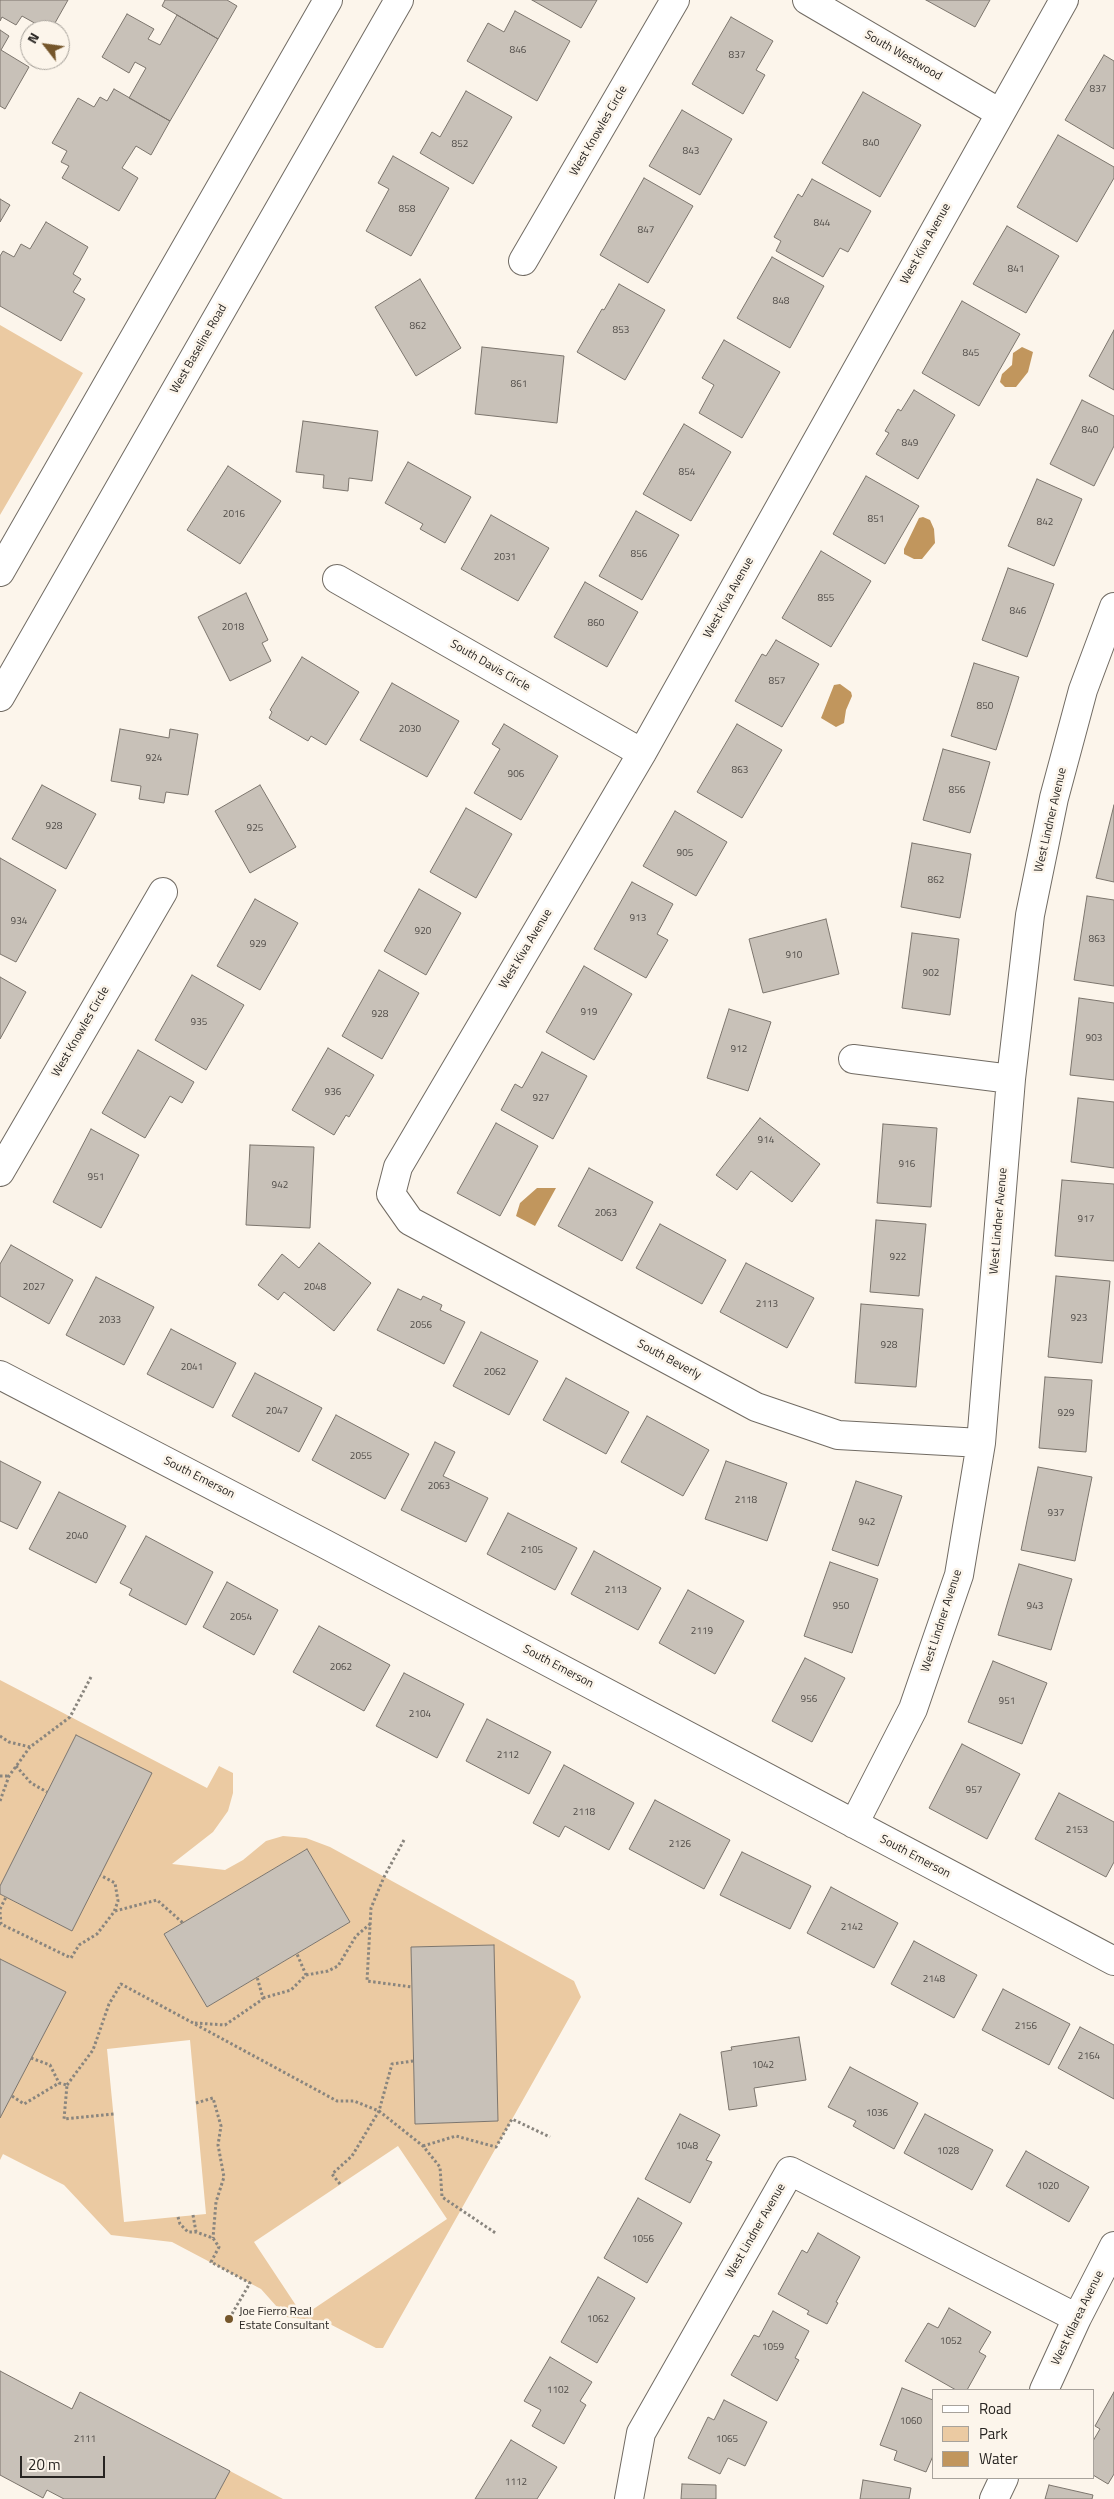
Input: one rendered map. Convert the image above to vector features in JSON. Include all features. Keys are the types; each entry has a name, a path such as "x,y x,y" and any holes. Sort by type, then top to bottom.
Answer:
{"street":[{"path":"0,572 328,0"},
{"name":"West Baseline Road","path":"0,697 399,0"},
{"name":"West Knowles Circle","path":"523,261 675,0"},
{"name":"South Westwood","path":"807,0 1000,113"},
{"name":"West Kiva Avenue","path":"391,1194 398,1167 642,753 1064,0"},
{"name":"South Davis Circle","path":"337,579 642,753"},
{"name":"West Lindner Avenue","path":"854,1824 913,1709 959,1575 981,1443 1011,1079 1030,915 1054,798 1083,690 1114,607"},
{"name":"West Knowles Circle","path":"0,1172 163,892"},
{"path":"853,1059 1011,1079"},
{"name":"South Beverly","path":"391,1194 410,1221 756,1407 838,1435 981,1443"},
{"name":"South Emerson","path":"0,1375 325,1544 1114,1961"},
{"name":"West Lindner Avenue","path":"630,2499 641,2433 790,2172 1076,2318"},
{"name":"West Kilarea Avenue","path":"1044,2389 1076,2318 1114,2246"},
{"path":"994,2499 1004,2479"}],"path":[{"path":"0,1800 9,1776 30,1747 70,1717 91,1676"},
{"path":"0,1736 9,1742 30,1747"},
{"path":"16,1766 31,1783 47,1792"},
{"path":"0,1776 9,1776"},
{"path":"404,1840 370,1908 366,1981 412,1987"},
{"path":"6,1897 0,1910 0,1925 71,1958 79,1946 96,1934 114,1912 118,1901 115,1884 100,1875"},
{"path":"114,1912 157,1900 183,1923"},
{"path":"192,2022 224,2025 264,1998 291,1990 306,1975 328,1971 338,1966 356,1936 370,1924"},
{"path":"297,1954 306,1975"},
{"path":"257,1978 264,1998"},
{"path":"114,2114 64,2119 67,2085 93,2050 109,2004 121,1984 337,2101 354,2101 379,2111 423,2146 440,2167 442,2196 497,2234"},
{"path":"31,2058 50,2065 59,2083"},
{"path":"340,2184 332,2174 352,2156 379,2111 392,2064 413,2061"},
{"path":"12,2096 24,2104 59,2083 67,2085"},
{"path":"196,2103 213,2098 221,2126 218,2145 224,2178 216,2202 213,2238"},
{"path":"423,2146 456,2136 496,2147 512,2119 550,2137"},
{"path":"193,2215 196,2232"},
{"path":"178,2216 180,2224 188,2232 196,2232 213,2238 219,2247 211,2262 250,2283 229,2319"}],"green space":[{"path":"0,325 83,373 0,515"},
{"path":"0,1680 207,1788 219,1766 233,1773 233,1793 228,1811 213,1832 172,1864 225,1870 243,1860 266,1841 283,1836 306,1838 330,1847 574,1981 581,1997 383,2348 376,2348 324,2321 286,2317 261,2289 172,2242 111,2235 64,2185 3,2154 0,2160 0,2118 65,1993 0,1959 0,1894 72,1931 151,1773 76,1735 0,1886","holes":["307,1849 350,1922 207,2007 164,1934","493,1945 498,2121 415,2124 411,1947","190,2040 206,2214 124,2222 107,2049","398,2146 447,2219 303,2316 254,2242"]},
{"path":"230,2471 283,2499 215,2499"}],"water":[{"path":"1022,347 1033,352 1028,372 1016,387 1005,387 1000,382 1002,374 1012,365 1013,353"},
{"path":"923,517 930,520 934,529 935,543 922,559 914,559 904,554 904,549 919,518"},
{"path":"840,684 851,692 852,696 846,710 844,723 836,727 821,718 834,685"},
{"path":"537,1188 556,1188 535,1226 516,1216 520,1203"}],"building":[{"path":"0,0 68,0 57,20 29,20 22,16 16,25 2,17 0,21"},
{"path":"165,0 227,0 237,6 218,39 162,6"},
{"path":"532,0 597,0 581,28"},
{"path":"926,0 990,0 975,27"},
{"path":"515,11 570,41 537,101 467,61 488,23 504,32"},
{"path":"127,14 154,29 148,39 160,45 177,15 218,39 170,121 129,98 146,68 135,62 129,73 102,57"},
{"path":"731,17 773,41 756,70 765,75 743,114 692,84"},
{"path":"0,30 9,36 1,50 20,62 20,70 27,70 5,109 0,106"},
{"path":"1104,55 1114,61 1114,149 1065,120"},
{"path":"114,89 170,121 151,155 136,146 122,168 138,178 119,211 62,178 69,166 61,162 67,151 52,143 78,98 94,107 100,97 107,101"},
{"path":"466,91 512,117 473,184 420,153 432,132 440,137"},
{"path":"863,92 921,125 880,197 822,163"},
{"path":"682,110 732,139 700,195 649,166"},
{"path":"1058,135 1114,167 1114,178 1077,242 1017,207"},
{"path":"393,156 449,188 411,256 366,231 389,189 378,183"},
{"path":"644,178 693,206 648,283 600,255"},
{"path":"812,179 871,211 848,252 840,248 823,277 776,251 781,241 774,237 798,194 802,197"},
{"path":"0,199 10,205 0,222"},
{"path":"46,222 88,247 73,274 81,279 73,292 85,299 61,341 0,306 0,256 3,251 14,257 21,244 30,249"},
{"path":"1007,226 1059,256 1026,313 973,284"},
{"path":"772,257 824,286 790,348 737,318"},
{"path":"420,279 461,348 416,376 375,307"},
{"path":"619,284 665,310 625,380 577,352"},
{"path":"962,301 1020,334 979,406 922,373"},
{"path":"1114,330 1114,390 1089,376"},
{"path":"724,340 780,372 742,438 699,413 714,385 702,378"},
{"path":"482,347 564,356 557,423 475,414"},
{"path":"914,390 955,415 918,479 876,454 889,433 885,431 898,409 901,411"},
{"path":"1082,400 1114,416 1114,446 1094,486 1050,464"},
{"path":"303,421 378,431 372,481 349,478 348,491 323,488 324,475 296,472"},
{"path":"684,424 731,452 691,521 643,494"},
{"path":"408,462 471,497 445,543 420,529 423,524 385,503"},
{"path":"228,466 281,501 240,564 187,530"},
{"path":"866,476 919,506 885,564 833,534"},
{"path":"1037,479 1082,499 1054,566 1008,546"},
{"path":"636,511 679,535 642,600 599,576"},
{"path":"491,515 549,548 518,601 461,569"},
{"path":"821,551 871,581 831,647 782,618"},
{"path":"1008,568 1054,584 1027,657 982,640"},
{"path":"585,582 638,612 607,667 554,637"},
{"path":"246,593 268,640 262,643 271,661 230,681 198,617"},
{"path":"776,640 819,664 782,727 735,701 762,654 766,656"},
{"path":"302,657 359,692 326,745 311,736 308,741 269,718 272,712 270,710"},
{"path":"974,663 1019,677 996,750 951,736"},
{"path":"392,683 459,721 427,777 360,740"},
{"path":"504,724 558,756 521,820 474,793 500,749 492,744"},
{"path":"737,724 782,750 742,818 697,792"},
{"path":"120,729 169,738 170,729 198,734 188,795 166,792 164,803 139,799 141,786 111,781"},
{"path":"943,749 990,762 970,833 923,820"},
{"path":"42,785 96,814 66,869 12,839"},
{"path":"260,785 296,847 250,873 215,811"},
{"path":"1114,805 1114,882 1096,878"},
{"path":"466,808 512,834 476,898 430,872"},
{"path":"675,811 727,842 696,896 643,866"},
{"path":"912,843 971,854 960,918 901,907"},
{"path":"0,858 56,890 16,962 0,954"},
{"path":"632,882 673,904 657,934 668,940 646,978 594,949"},
{"path":"419,889 461,913 426,975 384,951"},
{"path":"1087,896 1114,900 1114,986 1074,980"},
{"path":"255,899 298,923 260,990 217,966"},
{"path":"826,919 839,974 763,993 749,939"},
{"path":"912,933 959,939 950,1015 902,1008"},
{"path":"584,966 632,994 594,1060 546,1032"},
{"path":"379,970 419,993 382,1059 342,1036"},
{"path":"192,975 244,1005 206,1070 155,1040"},
{"path":"0,977 26,992 0,1039"},
{"path":"1079,998 1114,1003 1114,1080 1070,1075"},
{"path":"729,1009 771,1022 748,1091 707,1078"},
{"path":"328,1048 374,1075 349,1117 346,1115 334,1135 292,1110"},
{"path":"138,1050 194,1082 182,1103 170,1096 145,1138 102,1113"},
{"path":"542,1052 587,1076 553,1139 501,1110 515,1084 522,1088"},
{"path":"1078,1098 1114,1102 1114,1168 1071,1162"},
{"path":"760,1118 820,1164 792,1202 751,1171 737,1190 716,1175"},
{"path":"496,1123 538,1146 500,1216 457,1193"},
{"path":"883,1124 937,1128 931,1207 877,1203"},
{"path":"91,1129 139,1155 101,1228 53,1202"},
{"path":"250,1145 314,1147 310,1228 246,1225"},
{"path":"589,1168 653,1202 622,1261 558,1226"},
{"path":"1062,1180 1114,1184 1114,1261 1055,1256"},
{"path":"876,1220 926,1224 919,1296 870,1292"},
{"path":"660,1224 726,1260 702,1304 636,1268"},
{"path":"319,1243 371,1283 334,1331 284,1292 278,1300 258,1285 282,1254 299,1268"},
{"path":"11,1245 73,1280 49,1324 0,1296 0,1264"},
{"path":"746,1263 814,1298 787,1348 720,1312"},
{"path":"1056,1276 1110,1281 1102,1363 1048,1357"},
{"path":"96,1277 154,1307 124,1365 66,1335"},
{"path":"398,1289 421,1300 423,1296 442,1305 440,1310 465,1322 444,1364 377,1330"},
{"path":"861,1304 923,1309 916,1387 855,1383"},
{"path":"171,1329 236,1363 213,1408 147,1374"},
{"path":"481,1332 538,1361 509,1415 453,1386"},
{"path":"255,1373 322,1408 299,1452 232,1416"},
{"path":"1045,1377 1092,1380 1086,1452 1039,1448"},
{"path":"566,1378 629,1412 606,1454 543,1420"},
{"path":"336,1415 409,1454 385,1499 312,1460"},
{"path":"647,1416 709,1450 683,1496 621,1462"},
{"path":"435,1442 455,1452 443,1476 488,1498 466,1542 401,1510"},
{"path":"0,1461 41,1482 17,1529 0,1521"},
{"path":"726,1461 787,1483 767,1541 705,1519"},
{"path":"1038,1467 1092,1477 1075,1561 1021,1550"},
{"path":"856,1481 902,1496 878,1566 832,1550"},
{"path":"59,1492 126,1526 96,1583 29,1549"},
{"path":"508,1513 577,1548 555,1590 487,1554"},
{"path":"146,1536 213,1572 186,1625 129,1595 132,1589 120,1583"},
{"path":"594,1551 661,1588 638,1630 571,1594"},
{"path":"830,1562 878,1579 852,1653 804,1636"},
{"path":"1019,1564 1072,1579 1051,1650 998,1635"},
{"path":"227,1582 278,1610 254,1655 203,1627"},
{"path":"688,1590 744,1621 715,1674 659,1643"},
{"path":"319,1626 390,1665 364,1711 293,1672"},
{"path":"805,1658 845,1678 812,1742 772,1721"},
{"path":"993,1661 1047,1683 1022,1744 968,1722"},
{"path":"404,1673 464,1704 437,1758 376,1726"},
{"path":"487,1719 551,1752 529,1794 466,1761"},
{"path":"76,1735 152,1773 72,1931 0,1894 0,1886"},
{"path":"962,1744 1020,1774 987,1839 929,1808"},
{"path":"564,1765 634,1803 609,1850 565,1826 559,1837 533,1823"},
{"path":"1059,1793 1114,1822 1114,1862 1106,1877 1035,1839"},
{"path":"655,1800 730,1840 704,1889 629,1849"},
{"path":"307,1849 350,1922 207,2007 164,1934"},
{"path":"742,1852 811,1886 790,1929 720,1895"},
{"path":"831,1887 898,1923 874,1968 807,1933"},
{"path":"914,1941 977,1975 954,2018 891,1984"},
{"path":"494,1945 498,2121 415,2124 411,1947"},
{"path":"0,1959 66,1992 0,2118"},
{"path":"1003,1989 1070,2024 1049,2065 982,2030"},
{"path":"1080,2027 1114,2045 1114,2099 1058,2068"},
{"path":"799,2037 806,2080 754,2088 757,2106 729,2110 721,2052 732,2050 731,2047"},
{"path":"850,2067 918,2103 894,2149 853,2126 856,2121 828,2107"},
{"path":"680,2114 720,2135 706,2160 712,2162 690,2203 645,2179"},
{"path":"925,2114 993,2150 972,2190 904,2153"},
{"path":"1026,2151 1089,2187 1069,2222 1006,2186"},
{"path":"638,2198 682,2223 647,2283 604,2258"},
{"path":"818,2233 860,2257 836,2302 838,2303 827,2324 807,2314 809,2311 778,2294 802,2250 807,2253"},
{"path":"598,2277 635,2298 597,2363 561,2342"},
{"path":"949,2308 991,2332 979,2352 986,2356 968,2389 954,2389 905,2361 928,2323 938,2328"},
{"path":"773,2311 809,2331 795,2358 799,2360 777,2401 731,2375 754,2335 759,2337"},
{"path":"550,2357 592,2382 580,2401 586,2405 564,2444 532,2426 541,2410 524,2401"},
{"path":"0,2371 72,2409 80,2392 230,2471 215,2499 64,2499 47,2490 43,2498 0,2475"},
{"path":"902,2388 932,2400 932,2458 926,2472 894,2460 897,2451 880,2445"},
{"path":"1114,2392 1114,2474 1108,2484 1094,2476 1094,2439 1100,2429 1095,2426"},
{"path":"724,2400 767,2422 745,2466 728,2458 720,2474 688,2458 708,2417 714,2420"},
{"path":"511,2440 557,2467 537,2499 475,2499"},
{"path":"863,2480 911,2488 909,2499 860,2499"},
{"path":"682,2484 716,2485 716,2499 681,2499"},
{"path":"1049,2485 1093,2495 1092,2499 1045,2499"}],"place":[{"name":"Joe Fierro Real Estate Consultant","path":"229,2319"}]}
